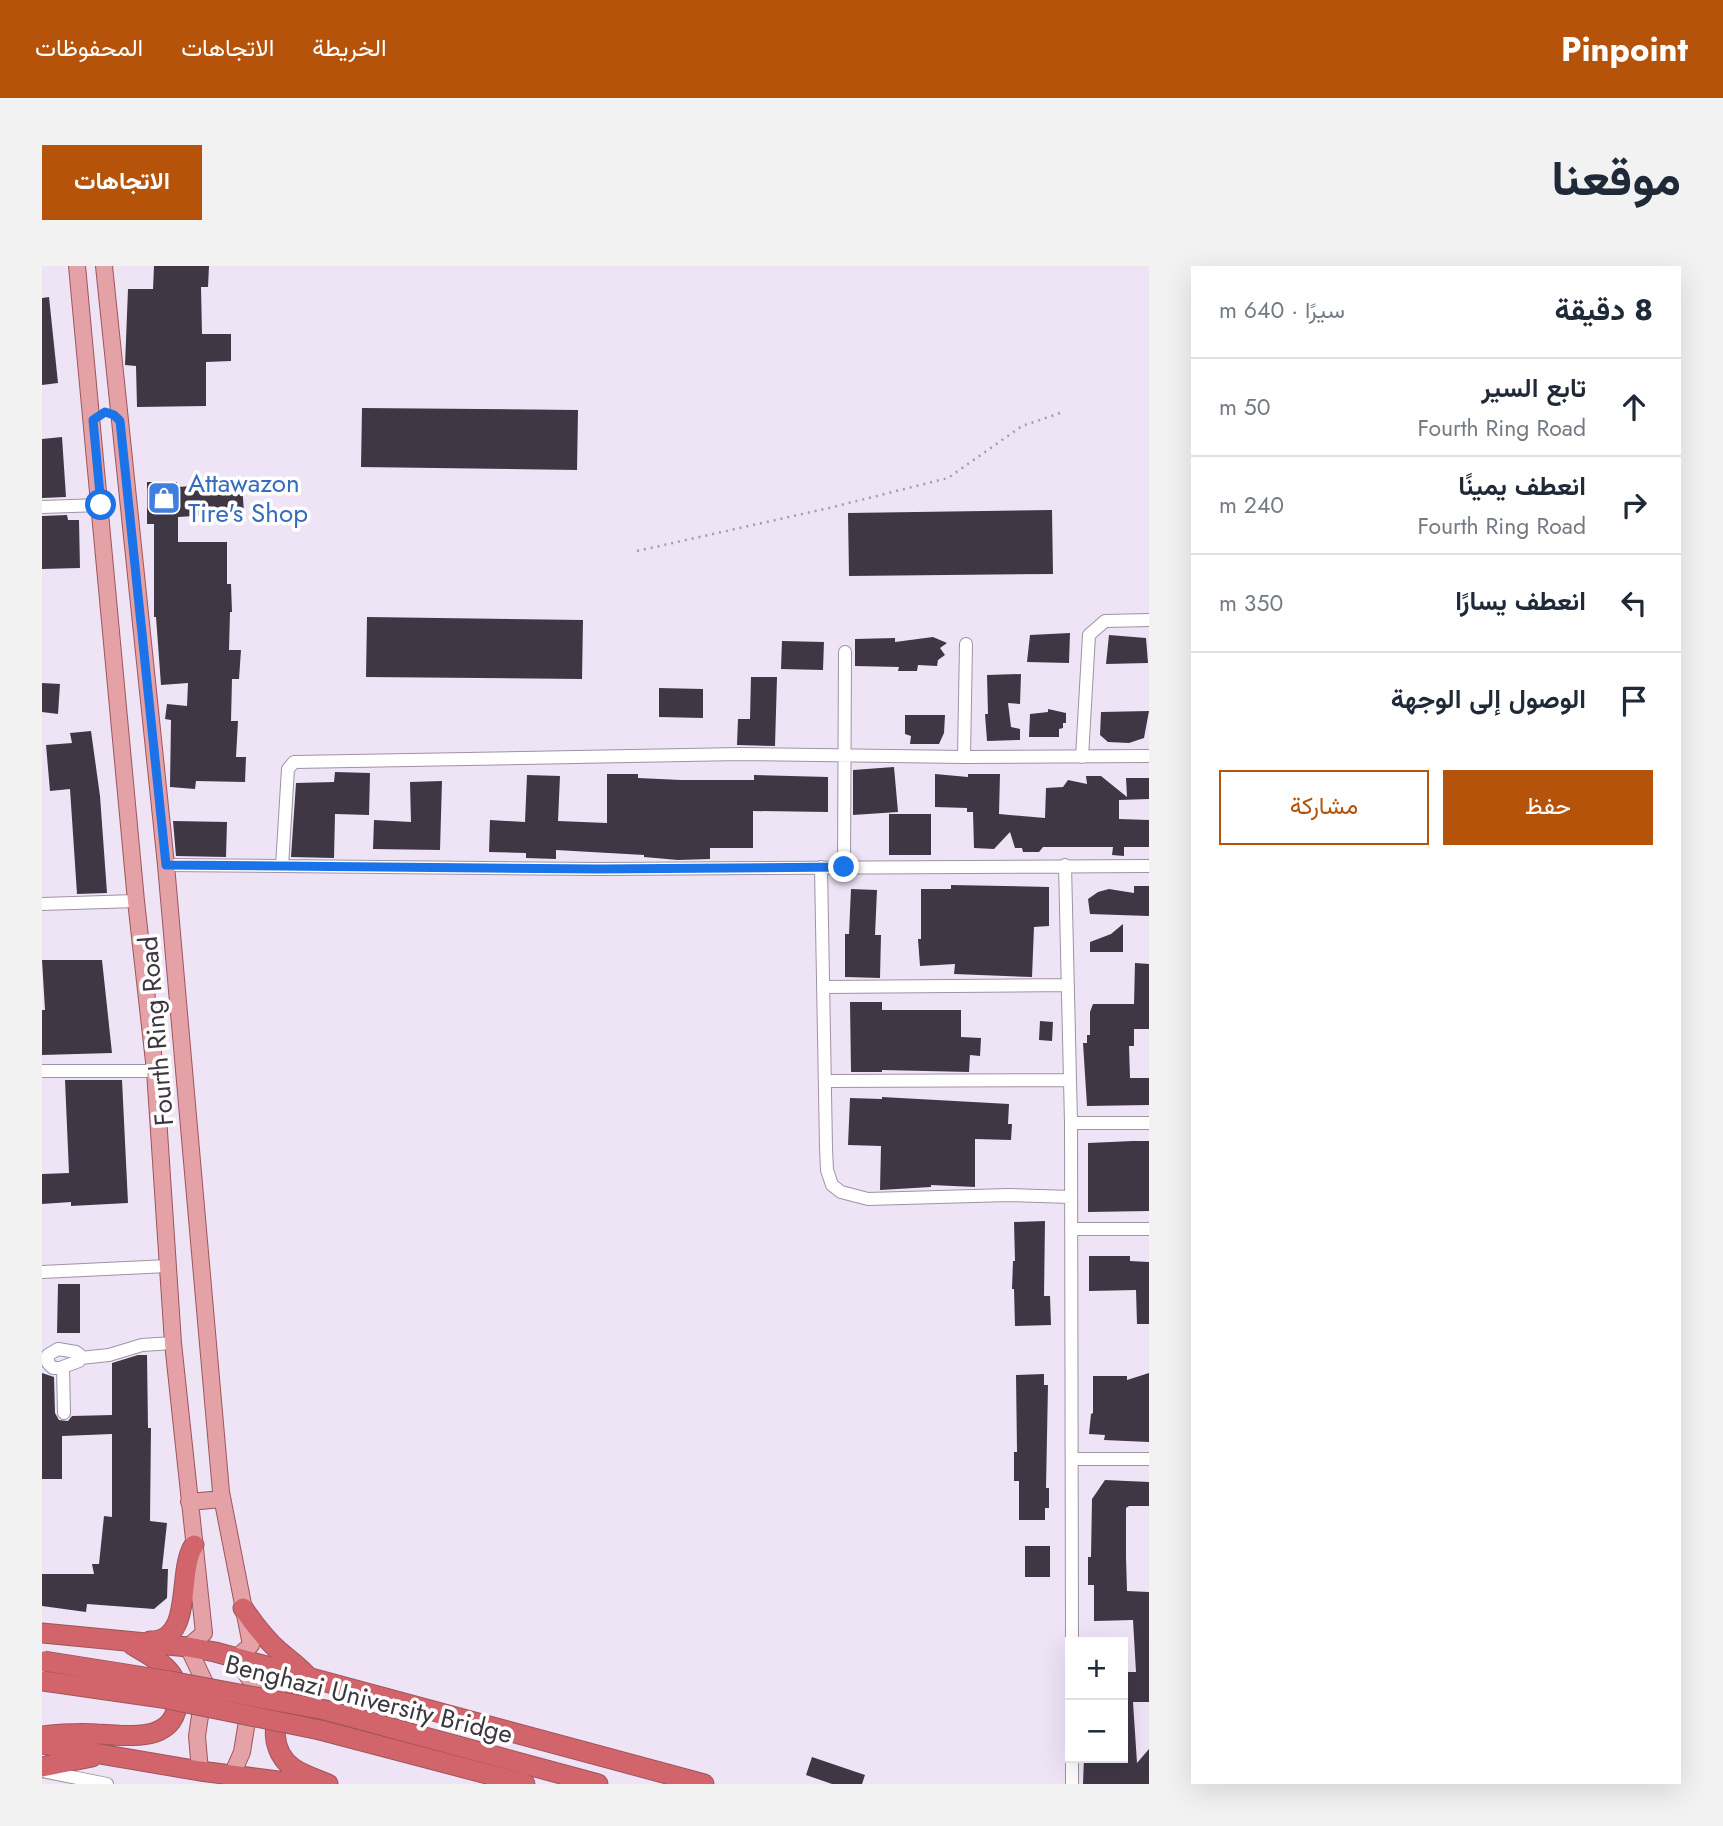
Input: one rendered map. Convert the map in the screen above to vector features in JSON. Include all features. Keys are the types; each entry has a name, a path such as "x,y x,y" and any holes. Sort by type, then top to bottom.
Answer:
{"highway":[{"path":"124,1641 160,1641 172,1632 178,1620 185,1567 194,1545"},
{"path":"243,1608 259,1631 310,1679 309,1690 289,1702 277,1720 276,1742 280,1753 294,1769 328,1784"},
{"path":"42,1633 188,1647 704,1784"},
{"path":"42,1736 148,1736 167,1725 178,1706 179,1695 171,1674 157,1659 124,1641"},
{"name":"Benghazi University Bridge","path":"43,1671 170,1681 325,1710 598,1784"},
{"name":"Benghazi University Bridge","path":"43,1671 320,1730 525,1784"},
{"path":"42,1744 301,1784"},
{"path":"42,1769 114,1755"}],"main road":[{"name":"Fourth Ring Road","path":"77,266 136,901 155,1071 173,1343 204,1633 188,1647"},
{"name":"Fourth Ring Road","path":"104,266 166,865 222,1499 251,1645 236,1658"},
{"path":"93,420 105,412 120,421"},
{"path":"189,1502 222,1499"},
{"path":"188,1647 205,1683 197,1736 200,1770"},
{"path":"232,1775 242,1752 254,1684 236,1658"}],"street":[{"path":"42,508 101,505"},
{"path":"1082,757 1089,635 1105,621 1149,620"},
{"path":"964,757 966,644"},
{"path":"844,867 845,652"},
{"path":"282,866 288,769 294,762 741,754 1149,756"},
{"path":"166,865 599,869 1149,866"},
{"path":"1065,865 1071,1123 1072,1637"},
{"path":"821,867 827,1170 832,1185 841,1192 868,1199 1009,1195 1071,1197"},
{"path":"42,904 136,901"},
{"path":"823,987 1068,985"},
{"path":"42,1071 155,1071"},
{"path":"825,1081 1070,1080"},
{"path":"1071,1123 1149,1123"},
{"path":"1071,1229 1149,1229"},
{"path":"42,1272 168,1266"},
{"path":"80,1358 76,1352 58,1349 46,1352 50,1366 57,1369 78,1362 80,1358 109,1355 142,1345 173,1343"},
{"path":"63,1367 64,1413"},
{"path":"1073,1459 1149,1459"},
{"path":"1072,1763 1072,1784"},
{"path":"42,1769 107,1784"}],"path":[{"path":"637,551 948,478 1022,426 1063,412"}],"building":[{"path":"154,266 209,266 208,287 201,287 202,334 231,334 231,361 206,362 206,406 137,407 136,366 125,365 128,289 153,289"},
{"path":"49,297 58,383 42,385 42,298"},
{"path":"362,408 578,410 577,470 361,467"},
{"path":"62,437 66,497 42,498 42,439"},
{"path":"147,482 177,482 177,487 242,483 244,513 178,517 178,542 227,542 227,584 231,584 232,612 229,650 241,650 239,679 232,679 231,721 238,721 236,757 246,757 245,782 196,781 195,789 170,787 171,720 165,719 167,704 187,706 188,683 161,685 154,617 154,524 147,524"},
{"path":"1052,510 1053,574 849,576 848,513"},
{"path":"67,515 68,520 79,520 80,568 42,569 42,516"},
{"path":"367,617 583,620 582,679 366,677"},
{"path":"1070,633 1069,663 1027,662 1030,635"},
{"path":"1109,635 1146,638 1148,663 1106,664"},
{"path":"933,637 947,643 940,648 945,655 938,660 937,666 918,665 917,671 898,671 899,667 855,666 855,639 895,638 895,642"},
{"path":"782,641 824,642 823,670 781,669"},
{"path":"1021,674 1020,704 1008,703 1011,727 1020,729 1020,740 987,741 987,675"},
{"path":"751,677 777,677 775,746 737,745 738,719 750,719"},
{"path":"42,683 60,684 58,714 42,712"},
{"path":"659,688 703,689 703,718 659,717"},
{"path":"1048,709 1066,713 1066,723 1059,729 1059,737 1029,737 1030,714 1048,712"},
{"path":"1149,711 1144,738 1129,743 1108,742 1100,735 1101,712"},
{"path":"905,715 945,715 944,733 939,744 910,744 911,736 905,734"},
{"path":"91,731 100,796 107,893 77,894 70,789 50,791 46,745 72,743 70,733"},
{"path":"894,767 898,812 853,815 853,770"},
{"path":"335,772 370,773 369,815 335,814 334,858 291,857 296,783 334,782"},
{"path":"607,774 638,774 638,778 681,780 754,780 754,775 828,777 828,812 753,811 753,848 710,848 710,859 678,860 644,855 556,850 556,859 526,858 526,853 489,852 490,820 525,822 527,775 560,776 558,821 607,823"},
{"path":"935,774 968,777 968,774 1000,774 999,814 1045,818 1046,788 1063,787 1068,780 1087,784 1086,776 1101,776 1127,797 1126,778 1149,778 1149,799 1119,800 1119,819 1149,820 1149,847 1124,847 1124,856 1112,855 1113,847 1043,847 1039,852 1023,852 1022,848 1015,848 1010,832 994,849 974,848 973,812 967,812 967,808 935,807"},
{"path":"442,781 440,850 373,849 374,820 411,822 410,782"},
{"path":"889,814 931,814 931,855 889,855"},
{"path":"173,821 227,822 226,857 176,856"},
{"path":"951,885 1049,887 1049,926 1034,927 1032,977 954,974 955,964 920,966 918,939 921,939 921,889 951,889"},
{"path":"1134,886 1149,886 1149,916 1090,914 1088,899 1098,892 1109,889 1134,893"},
{"path":"851,889 877,890 875,935 881,935 880,978 845,977 845,934 849,934"},
{"path":"1123,924 1123,952 1090,952 1090,942 1111,934"},
{"path":"42,960 102,960 112,1053 42,1055 42,1010 45,1010"},
{"path":"1135,963 1149,964 1149,1029 1134,1029 1134,1046 1129,1046 1130,1078 1149,1078 1149,1105 1087,1106 1083,1043 1087,1043 1087,1035 1090,1035 1090,1012 1093,1004 1134,1004"},
{"path":"850,1002 882,1002 882,1010 961,1010 961,1037 981,1038 980,1056 970,1055 969,1072 851,1072"},
{"path":"1040,1021 1053,1022 1052,1041 1039,1040"},
{"path":"65,1080 122,1080 128,1203 71,1206 71,1202 42,1204 42,1174 69,1173"},
{"path":"882,1097 1009,1104 1008,1124 1012,1124 1011,1140 975,1139 975,1187 931,1185 880,1190 881,1146 848,1145 850,1098"},
{"path":"1149,1141 1149,1211 1088,1212 1088,1143"},
{"path":"1045,1221 1044,1296 1050,1296 1051,1325 1015,1326 1012,1289 1015,1261 1014,1222"},
{"path":"1089,1256 1130,1256 1130,1261 1149,1262 1149,1324 1137,1324 1136,1290 1089,1291"},
{"path":"58,1284 80,1284 80,1333 57,1333"},
{"path":"147,1355 148,1428 151,1428 150,1521 167,1523 162,1569 168,1569 167,1598 154,1609 87,1604 86,1612 42,1606 42,1574 94,1574 92,1564 99,1564 104,1516 112,1517 112,1434 62,1436 62,1479 42,1479 42,1373 54,1377 55,1413 59,1420 68,1421 72,1416 112,1415 112,1363"},
{"path":"1149,1373 1149,1442 1104,1440 1105,1435 1089,1434 1093,1413 1093,1376 1127,1376 1127,1380"},
{"path":"1044,1374 1044,1385 1048,1385 1046,1488 1049,1488 1049,1508 1045,1508 1045,1520 1019,1520 1019,1481 1014,1481 1014,1452 1017,1452 1016,1375"},
{"path":"1105,1480 1149,1482 1149,1506 1126,1508 1126,1557 1127,1591 1149,1592 1149,1702 1133,1702 1137,1763 1149,1749 1149,1784 1083,1784 1084,1763 1128,1763 1128,1672 1136,1672 1133,1620 1094,1621 1094,1585 1088,1585 1092,1499"},
{"path":"1025,1546 1050,1546 1050,1577 1025,1577"},
{"path":"812,1757 865,1775 862,1784 832,1784 806,1775"}],"place":[{"name":"Attawazon Tire's Shop","path":"164,498"}],"route":[{"path":"101,505 93,420 105,412 120,421 166,865 599,869 844,867"}]}
